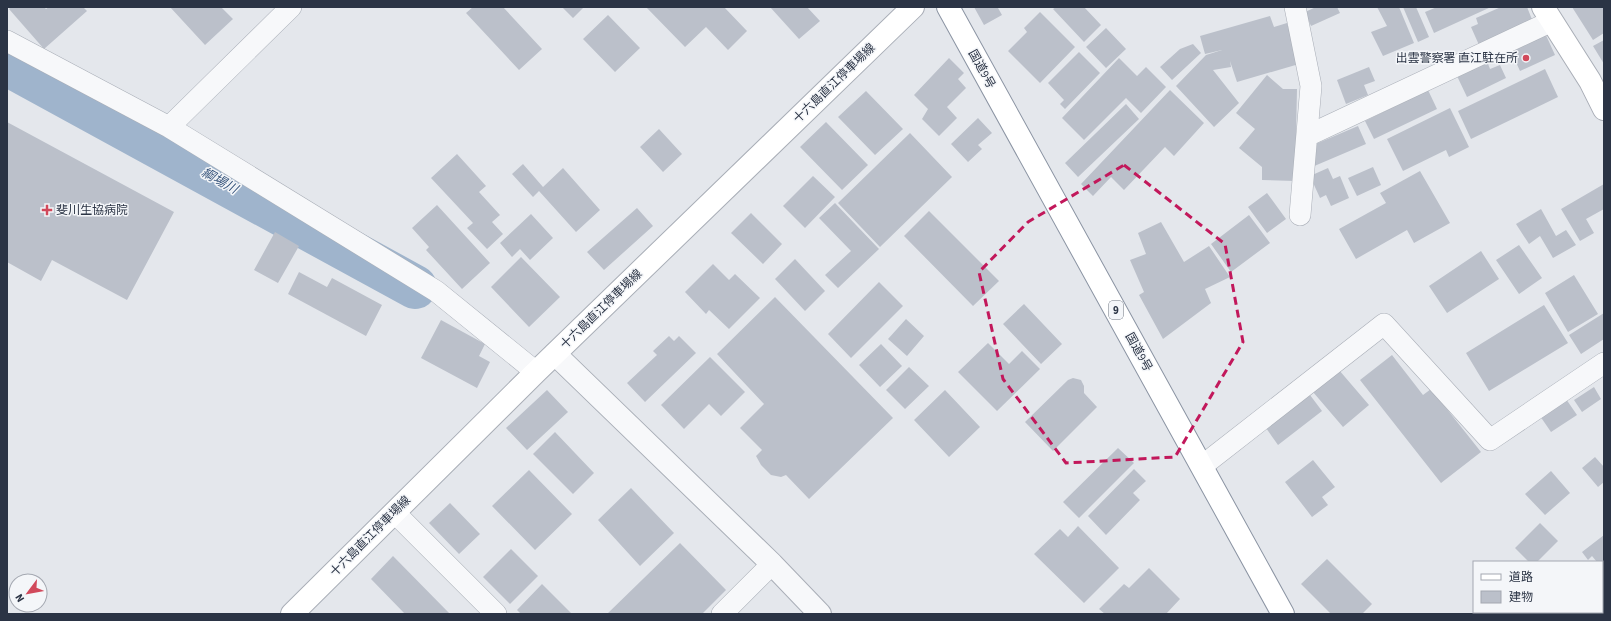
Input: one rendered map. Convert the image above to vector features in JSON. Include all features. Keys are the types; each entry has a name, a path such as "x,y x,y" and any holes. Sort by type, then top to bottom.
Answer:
{"main road":[{"name":"十六島直江停車場線","path":"292,614 536,372 913,7"},
{"name":"国道9号","path":"948,7 1283,614"},
{"path":"1548,14 1590,81 1604,109"}],"street":[{"path":"169,127 291,7"},
{"path":"1295,7 1311,86 1300,215"},
{"path":"1307,136 1548,14"},
{"path":"7,41 169,127 436,291 536,372"},
{"path":"1202,466 1384,324 1490,440 1604,363"},
{"path":"555,354 772,564 820,614"},
{"path":"395,513 496,614"},
{"path":"722,614 772,564"}],"highlighted area":[{"path":"1124,165 1225,244 1243,342 1175,457 1066,463 1003,379 979,272 1028,222"}],"building":[{"path":"11,7 44,7 46,9 49,7 83,7 87,11 44,49 9,9"},
{"path":"170,7 221,7 233,19 205,45"},
{"path":"473,7 503,7 542,49 519,70 466,13"},
{"path":"562,7 584,7 573,18"},
{"path":"646,7 724,7 747,31 728,50 706,27 685,47"},
{"path":"770,7 807,7 820,21 799,39"},
{"path":"974,7 1000,7 998,8 1002,15 984,25"},
{"path":"1056,7 1084,7 1101,25 1084,42 1053,9"},
{"path":"1316,7 1337,7 1340,13 1311,26 1305,12"},
{"path":"1377,7 1399,7 1414,43 1383,56 1371,32 1387,26"},
{"path":"1403,7 1416,7 1429,37 1418,42"},
{"path":"1437,7 1491,7 1434,33 1425,12"},
{"path":"1501,7 1527,7 1533,22 1479,45 1471,27 1478,24 1476,18"},
{"path":"1572,7 1604,7 1604,33 1593,40"},
{"path":"1040,12 1075,47 1040,83 1008,51 1027,32 1024,28"},
{"path":"608,15 640,48 615,72 583,39"},
{"path":"1270,16 1274,27 1287,23 1299,64 1237,82 1230,61 1231,67 1213,70 1239,103 1214,127 1176,86 1206,55 1222,50 1205,54 1200,36"},
{"path":"1106,28 1126,49 1106,68 1086,47"},
{"path":"1545,33 1555,55 1520,71 1510,49"},
{"path":"1604,40 1604,64 1593,46"},
{"path":"1193,44 1201,53 1172,80 1160,67 1180,49"},
{"path":"1079,52 1100,73 1065,109 1060,104 1064,100 1048,83"},
{"path":"949,58 964,73 958,79 966,88 947,107 957,118 939,136 922,119 928,109 914,95"},
{"path":"1119,58 1137,76 1146,67 1166,87 1141,113 1126,98 1084,140 1062,118"},
{"path":"1487,61 1490,69 1500,65 1506,78 1467,97 1457,76"},
{"path":"1369,67 1375,81 1364,85 1368,95 1346,104 1337,80"},
{"path":"1545,69 1558,97 1471,139 1458,111"},
{"path":"1267,75 1283,89 1297,89 1295,181 1262,180 1262,167 1239,148 1255,129 1236,113"},
{"path":"1170,90 1204,123 1174,156 1165,147 1124,190 1111,177 1093,196 1081,184"},
{"path":"1428,90 1437,109 1374,139 1365,121"},
{"path":"866,91 903,129 875,155 838,117"},
{"path":"1126,104 1139,119 1078,177 1065,163"},
{"path":"1450,108 1469,147 1449,157 1446,150 1403,171 1387,139"},
{"path":"978,118 992,133 978,145 982,149 968,162 951,144"},
{"path":"7,122 174,212 127,300 52,260 41,281 7,262"},
{"path":"826,122 868,165 842,190 800,147"},
{"path":"1358,126 1366,144 1312,167 1311,146"},
{"path":"659,129 682,154 663,172 640,147"},
{"path":"910,133 952,177 880,247 838,203"},
{"path":"457,154 486,186 479,192 500,215 492,222 503,234 487,249 467,228 473,223 431,178"},
{"path":"523,164 543,187 563,168 600,210 576,232 539,191 533,197 512,174"},
{"path":"1373,167 1381,185 1357,196 1348,178"},
{"path":"1328,168 1333,179 1340,176 1349,198 1331,206 1326,195 1320,198 1310,176"},
{"path":"1420,171 1450,223 1414,243 1407,230 1356,259 1339,229 1386,203 1380,193"},
{"path":"813,176 835,197 805,228 783,206"},
{"path":"1604,184 1604,209 1586,219 1594,233 1580,241 1561,209"},
{"path":"1267,193 1286,219 1267,233 1248,207"},
{"path":"835,203 879,249 838,288 825,275 851,251 819,218"},
{"path":"437,205 490,263 462,289 426,250 429,247 412,228"},
{"path":"637,208 653,226 604,270 587,252"},
{"path":"1541,209 1556,236 1566,230 1576,245 1553,258 1540,236 1529,244 1516,224"},
{"path":"929,211 999,281 973,306 904,236"},
{"path":"751,213 782,244 763,264 731,233"},
{"path":"531,214 553,238 530,260 520,249 512,257 500,243"},
{"path":"1249,215 1270,243 1231,272 1211,244"},
{"path":"1161,222 1184,262 1209,246 1230,277 1205,289 1211,303 1163,339 1139,295 1144,292 1130,260 1146,254 1138,233"},
{"path":"275,232 299,246 278,283 254,270"},
{"path":"1519,245 1542,278 1519,294 1496,260"},
{"path":"1481,251 1499,279 1447,313 1429,286"},
{"path":"521,257 560,297 529,327 491,287"},
{"path":"795,259 825,291 805,311 775,279"},
{"path":"713,264 729,280 735,274 760,298 729,329 709,310 706,314 685,292"},
{"path":"299,272 327,287 332,278 382,305 366,336 288,294"},
{"path":"1574,275 1598,314 1568,332 1545,293"},
{"path":"879,282 903,306 851,358 828,334"},
{"path":"775,297 893,418 809,499 786,475 781,477 771,475 761,465 756,456 762,450 740,428 764,404 717,354"},
{"path":"1024,304 1062,344 1041,364 1003,324"},
{"path":"1544,305 1568,343 1489,391 1466,353"},
{"path":"1604,313 1604,339 1581,354 1569,335"},
{"path":"906,319 924,336 907,356 888,339"},
{"path":"441,320 485,344 479,356 490,362 477,388 421,358"},
{"path":"669,336 674,341 679,336 696,353 645,402 627,383 657,355 653,351"},
{"path":"988,343 1009,364 1022,351 1040,369 997,411 958,372"},
{"path":"881,344 902,366 880,387 859,365"},
{"path":"1392,355 1423,395 1431,389 1481,452 1441,483 1360,380"},
{"path":"710,357 745,392 721,416 709,404 684,429 661,405"},
{"path":"909,367 929,386 905,409 886,390"},
{"path":"1339,370 1369,405 1343,427 1313,392"},
{"path":"1073,378 1081,380 1084,386 1084,393 1097,407 1053,451 1025,422 1068,380"},
{"path":"1594,387 1601,399 1582,412 1574,400"},
{"path":"547,390 568,412 527,450 506,428"},
{"path":"945,390 980,427 949,457 914,420"},
{"path":"1310,395 1322,411 1278,445 1266,428"},
{"path":"1566,399 1577,415 1551,432 1540,416"},
{"path":"555,432 594,473 573,494 533,454"},
{"path":"1118,448 1134,463 1079,518 1063,502"},
{"path":"1595,457 1604,467 1604,482 1598,487 1582,468"},
{"path":"1313,460 1335,487 1322,497 1328,505 1312,517 1285,482"},
{"path":"1134,469 1146,481 1133,493 1140,500 1106,535 1088,516"},
{"path":"529,470 572,514 535,550 492,506"},
{"path":"1551,471 1570,493 1545,515 1525,494"},
{"path":"631,488 674,533 640,566 598,520"},
{"path":"450,503 480,534 459,554 429,523"},
{"path":"1540,523 1558,541 1538,561 1528,561 1515,548"},
{"path":"1078,526 1119,568 1084,603 1034,554 1060,529 1068,537"},
{"path":"1604,535 1604,564 1603,561 1596,561 1592,556 1588,560 1582,552"},
{"path":"680,543 726,590 702,614 607,614"},
{"path":"511,549 538,576 510,604 483,577"},
{"path":"393,556 450,614 405,614 371,579"},
{"path":"1327,559 1372,604 1362,614 1331,614 1301,584"},
{"path":"1149,568 1180,599 1166,614 1105,614 1099,609 1124,584 1129,588"},
{"path":"1603,574 1604,574 1603,596"},
{"path":"542,584 572,614 521,614 517,610"}],"waterway":[{"name":"綱場川","path":"7,64 415,287"}],"place":[{"name":"出雲警察署 直江駐在所","path":"1526,58"},
{"name":"斐川生協病院","path":"47,210"}]}
